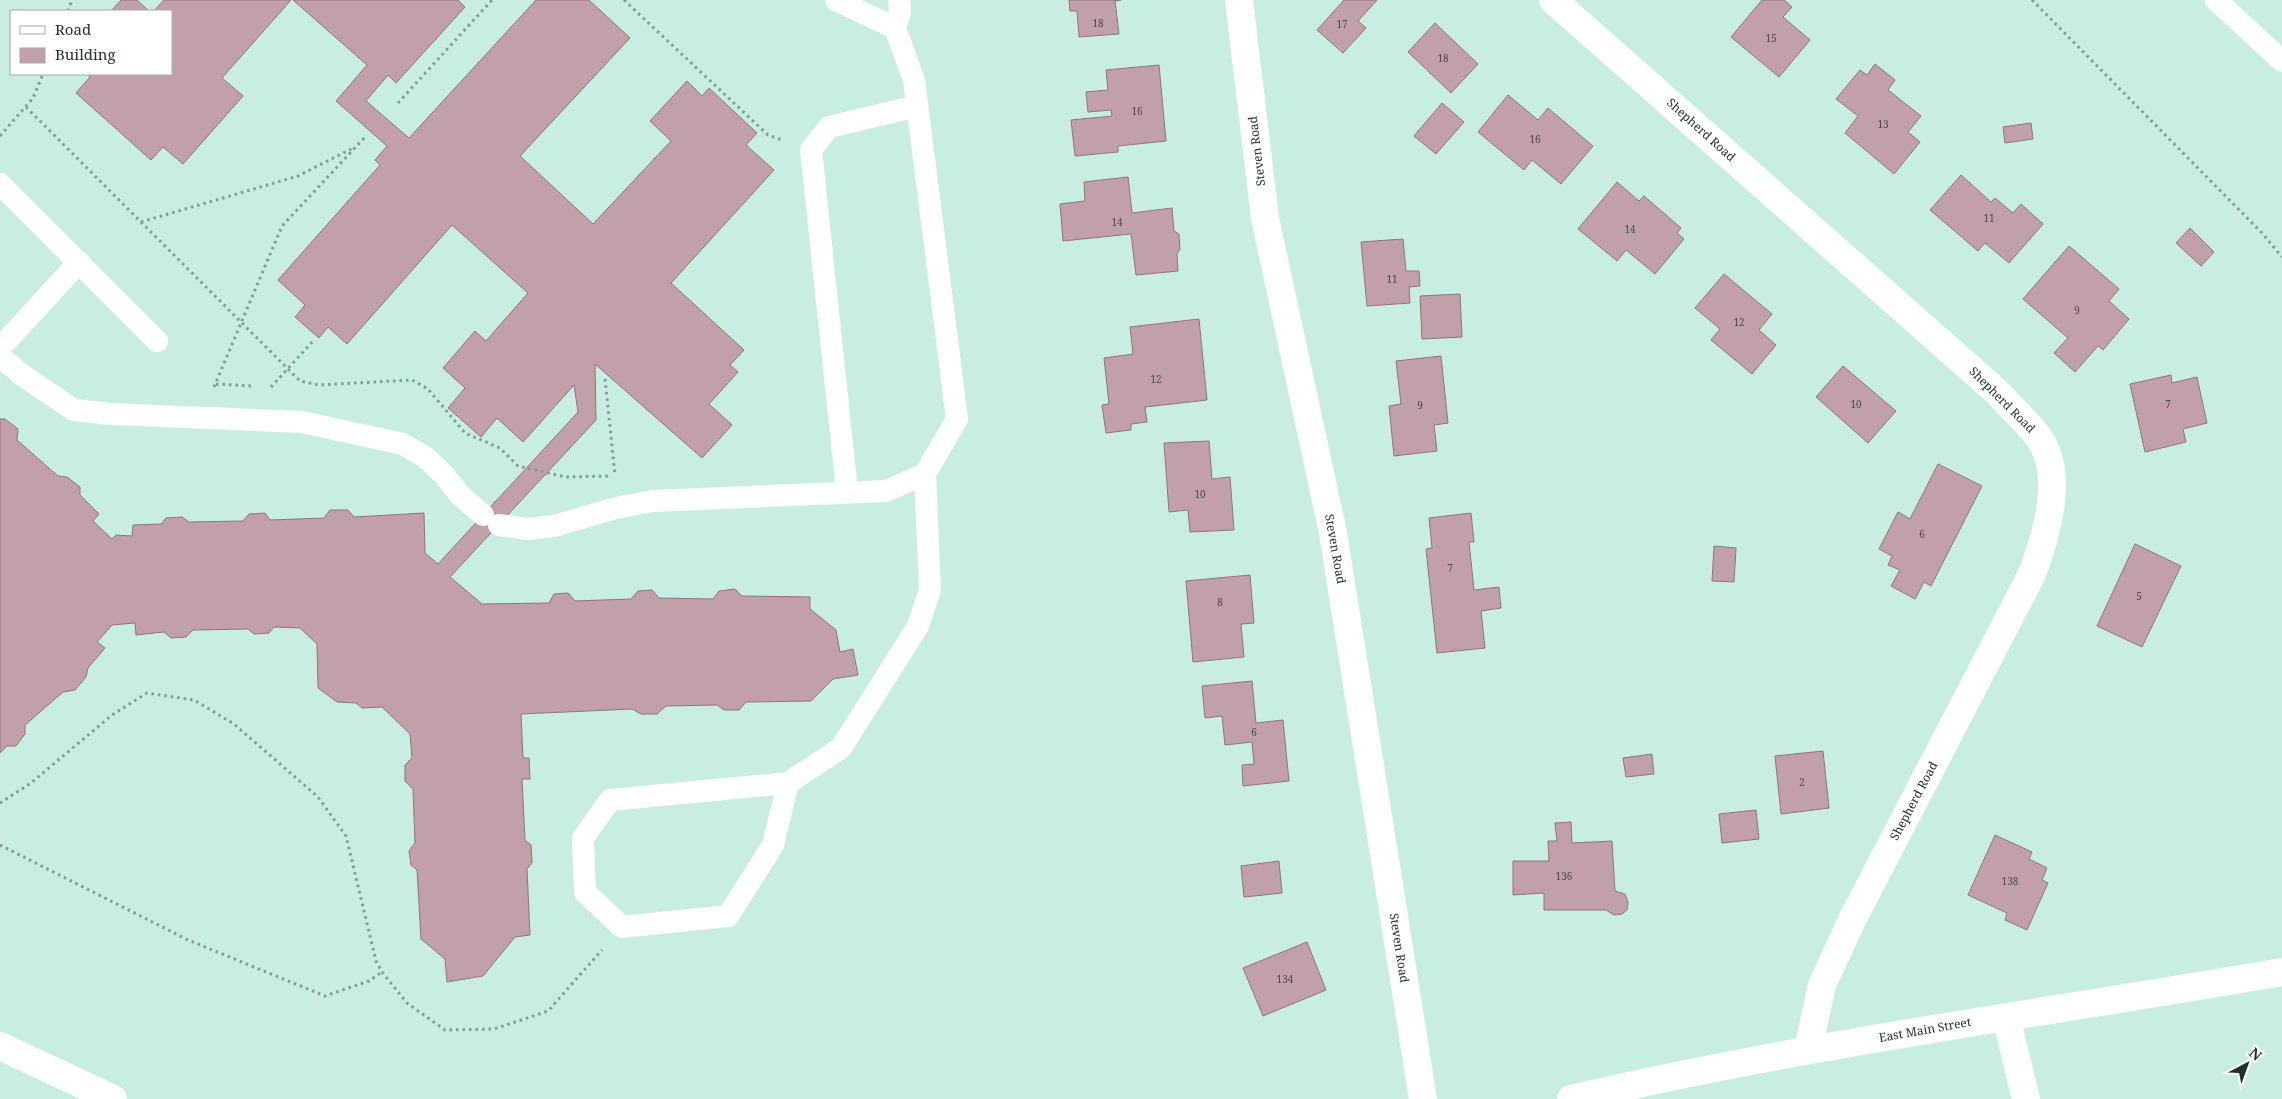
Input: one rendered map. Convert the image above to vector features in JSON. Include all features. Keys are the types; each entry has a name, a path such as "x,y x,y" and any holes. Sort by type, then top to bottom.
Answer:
{"street":[{"name":"Steven Road","path":"1239,0 1265,218 1333,533 1423,1099"},
{"name":"Shepherd Road","path":"1553,0 1997,392 2039,438 2047,456 2051,507 2047,534 2032,574 1852,920 1822,985 1808,1050"},
{"name":"East Main Street","path":"1571,1099 1643,1082 1808,1050 2282,972"},
{"path":"2006,1017 2026,1099"},
{"path":"0,1046 113,1099"}],"lane":[{"path":"836,0 895,28"},
{"path":"788,783 773,845 728,916 622,926 585,892 583,838 610,800 788,783 841,748 918,626 930,590 924,474 957,419 914,80 895,28 900,12 899,0"},
{"path":"2216,0 2278,48"},
{"path":"847,491 811,150 829,127 917,106"},
{"path":"0,184 157,341"},
{"path":"0,348 79,262"},
{"path":"0,356 22,375 74,410 111,414 302,422 403,444 425,457 444,475 460,495 491,520 528,529 554,526 616,508 653,501 847,491 886,491 924,474"}],"path":[{"path":"398,103 492,0"},
{"path":"624,0 768,135 811,150"},
{"path":"2032,0 2262,233 2282,257"},
{"path":"0,136 33,98 43,75"},
{"path":"26,107 300,381 319,385 412,380 428,389 465,433 500,448 518,466 566,477 624,475"},
{"path":"212,390 282,226 366,138"},
{"path":"140,222 298,176 358,145"},
{"path":"263,386 273,387 314,340"},
{"path":"605,378 615,475"},
{"path":"216,384 254,386"},
{"path":"0,803 31,783 112,714 147,693 194,700 234,724 318,798 346,836 376,961 382,972 407,1003 445,1030 494,1029 548,1011 622,926"},
{"path":"0,845 188,940 325,996 369,981 382,972"}],"building":[{"path":"121,0 137,0 148,10 112,10"},
{"path":"164,0 291,0 222,78 243,96 183,164 163,147 151,160 76,93 90,77 88,75 172,75 172,10 155,10"},
{"path":"293,0 458,0 465,7 396,83 388,75 366,101 409,138 536,0 589,0 630,38 520,156 593,224 671,141 650,121 687,81 702,96 709,88 757,133 746,145 774,170 671,283 744,350 730,365 738,372 709,404 732,425 702,458 595,364 596,420 450,577 482,604 549,603 554,594 568,593 575,601 631,599 638,591 652,590 659,598 713,599 719,591 735,589 742,596 810,597 810,609 836,630 840,652 853,649 858,675 833,679 811,701 746,702 739,710 724,710 717,705 666,706 657,714 641,714 632,709 521,714 523,758 529,758 530,779 522,779 525,840 531,845 532,863 527,869 530,935 515,937 483,976 447,982 445,959 421,939 417,870 411,865 409,851 415,843 413,789 405,781 405,765 412,758 410,734 382,707 362,708 356,703 337,702 318,688 317,644 300,628 274,627 269,633 254,634 248,629 193,630 186,637 171,638 164,632 136,635 135,623 112,625 97,642 105,648 88,668 86,677 75,690 63,692 25,725 25,734 16,746 7,746 0,753 0,419 5,419 18,429 17,440 58,476 67,477 80,487 80,495 99,514 93,521 112,539 116,535 132,536 133,525 161,524 166,518 182,517 189,522 243,521 249,514 265,513 270,520 324,518 330,510 348,510 354,517 424,513 425,553 438,564 578,412 574,385 523,442 497,418 481,437 448,408 465,388 443,368 475,331 486,341 528,293 452,225 347,344 328,327 319,338 295,317 305,305 278,280 380,165 375,160 387,146 336,101 367,65"},
{"path":"1069,0 1121,0 1115,1 1119,34 1079,37 1077,11 1070,11"},
{"path":"1344,0 1377,0 1358,21 1366,28 1343,53 1317,30"},
{"path":"1762,0 1784,0 1792,7 1783,17 1810,40 1779,77 1731,37"},
{"path":"1435,23 1478,64 1451,93 1408,52"},
{"path":"1875,64 1895,80 1888,90 1921,116 1908,132 1920,142 1894,174 1845,133 1858,116 1836,99 1860,70 1867,75"},
{"path":"1159,65 1166,141 1118,146 1118,152 1075,156 1071,120 1112,116 1111,110 1088,112 1086,92 1108,90 1106,70"},
{"path":"1508,95 1538,120 1548,108 1593,146 1561,184 1532,160 1524,170 1478,132"},
{"path":"1442,103 1464,122 1436,154 1414,136"},
{"path":"2031,123 2033,139 2005,143 2003,127"},
{"path":"1961,175 1991,202 1995,198 2013,213 2021,204 2043,224 2009,263 1985,243 1978,251 1930,210"},
{"path":"1128,177 1132,213 1172,208 1174,231 1179,234 1178,271 1136,275 1131,234 1063,241 1060,204 1085,201 1084,182"},
{"path":"1617,182 1639,201 1644,196 1681,228 1677,233 1684,239 1655,274 1626,250 1617,261 1578,229"},
{"path":"2190,228 2214,252 2201,266 2176,243"},
{"path":"1403,239 1406,271 1419,271 1420,286 1409,287 1410,303 1367,306 1361,242"},
{"path":"2069,246 2119,289 2109,301 2129,319 2103,350 2098,346 2075,372 2054,353 2068,338 2023,299"},
{"path":"1724,274 1772,314 1759,330 1776,345 1752,374 1711,340 1720,329 1695,308"},
{"path":"1460,294 1462,337 1422,339 1420,296"},
{"path":"1199,319 1207,400 1145,407 1147,422 1131,424 1131,430 1106,433 1102,405 1109,404 1104,358 1133,354 1130,327"},
{"path":"1441,356 1448,423 1434,425 1437,451 1394,456 1389,406 1401,404 1396,361"},
{"path":"1843,366 1896,411 1868,443 1816,397"},
{"path":"2171,375 2172,383 2197,377 2207,423 2183,429 2186,442 2145,452 2130,384"},
{"path":"1209,441 1212,479 1230,477 1234,530 1190,532 1188,510 1169,512 1164,443"},
{"path":"1938,464 1982,486 1931,586 1924,582 1915,599 1891,586 1900,570 1888,565 1892,556 1879,549 1898,512 1910,519"},
{"path":"1471,513 1474,542 1469,542 1474,590 1499,587 1501,608 1481,611 1485,648 1437,653 1426,549 1432,548 1429,518"},
{"path":"2135,544 2181,566 2142,647 2097,626"},
{"path":"1714,546 1736,548 1734,582 1712,581"},
{"path":"1250,575 1254,623 1241,624 1244,657 1193,662 1186,581"},
{"path":"1252,681 1256,723 1283,720 1289,781 1243,786 1242,765 1254,764 1252,742 1225,745 1222,716 1205,718 1202,686"},
{"path":"1823,751 1829,808 1781,814 1775,756"},
{"path":"1652,754 1654,774 1626,777 1623,758"},
{"path":"1756,810 1759,839 1722,843 1719,814"},
{"path":"1571,822 1572,843 1612,841 1615,891 1625,894 1628,902 1627,910 1622,914 1614,915 1606,910 1544,910 1544,893 1513,895 1513,861 1549,861 1548,841 1557,841 1555,823"},
{"path":"1995,835 2032,852 2029,859 2047,868 2042,880 2048,883 2027,930 2005,920 2007,913 1968,895"},
{"path":"1279,861 1282,893 1244,897 1241,866"},
{"path":"1307,942 1326,990 1263,1016 1243,968"}]}
